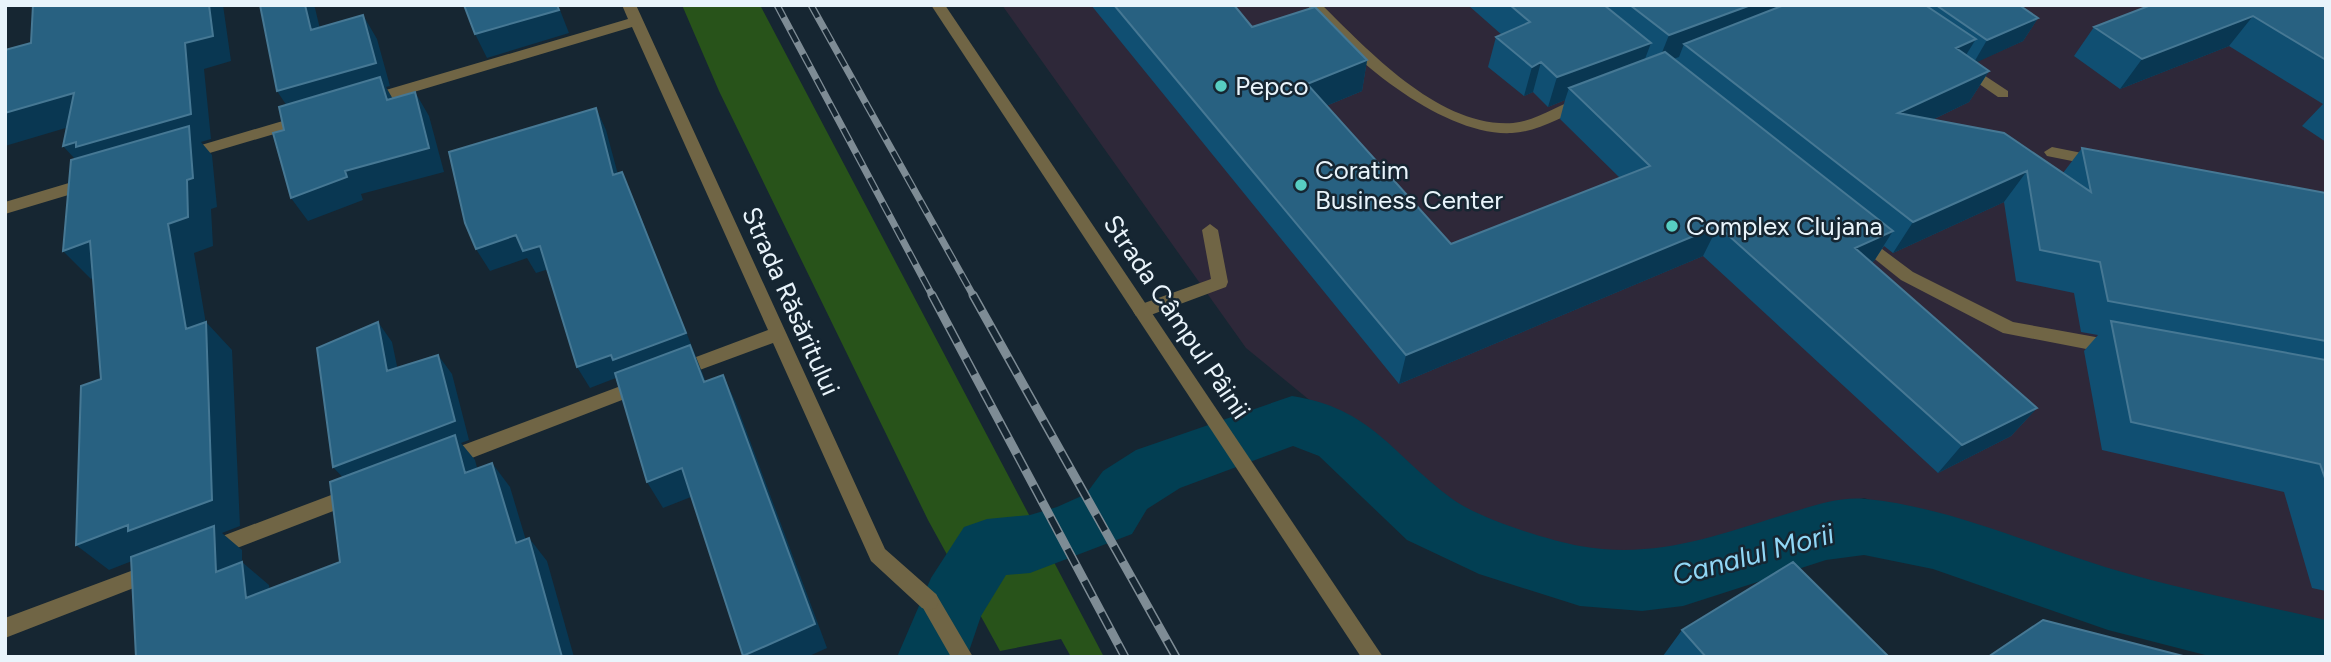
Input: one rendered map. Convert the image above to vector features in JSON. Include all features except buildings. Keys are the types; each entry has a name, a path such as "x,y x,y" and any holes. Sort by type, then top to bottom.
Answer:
{"street":[{"name":"Strada Câmpul Pâinii","path":"938,5 1373,657"},
{"path":"1314,5 1377,66 1420,99 1475,125 1514,128 1603,94"},
{"path":"354,105 632,13"},
{"name":"Strada Răsăritului","path":"632,13 878,555 929,601 963,657"},
{"path":"1949,57 2003,94"},
{"path":"166,160 314,117"},
{"path":"2052,152 2107,163"},
{"path":"5,208 99,180"},
{"path":"1844,226 1907,276 2009,328 2128,350"},
{"path":"1142,311 1220,282 1210,230"},
{"path":"424,468 776,334"},
{"path":"5,628 371,488"}],"shaded area":[{"path":"1002,5 2326,5 2326,625 2071,568 1864,498 1641,556 1546,547 1422,492 1246,348"}],"green space":[{"path":"682,5 760,5 1104,657 1071,657 1061,639 1000,651 928,520 719,91"}],"waterway":[{"name":"Canalul Morii","path":"932,657 955,600 987,548 1030,544 1070,531 1109,514 1125,490 1158,469 1292,421 1317,425 1341,438 1430,520 1502,553 1580,576 1642,581 1683,576 1826,531 1864,527 1933,540 2108,599 2326,653"}],"railway":[{"path":"777,5 933,297"},
{"path":"811,5 974,297"},
{"path":"932,295 1125,657"},
{"path":"973,295 1176,657"}],"place":[{"name":"Pepco","path":"1221,86"},
{"name":"Coratim Business Center","path":"1301,185"},
{"name":"Complex Clujana","path":"1672,226"}]}
